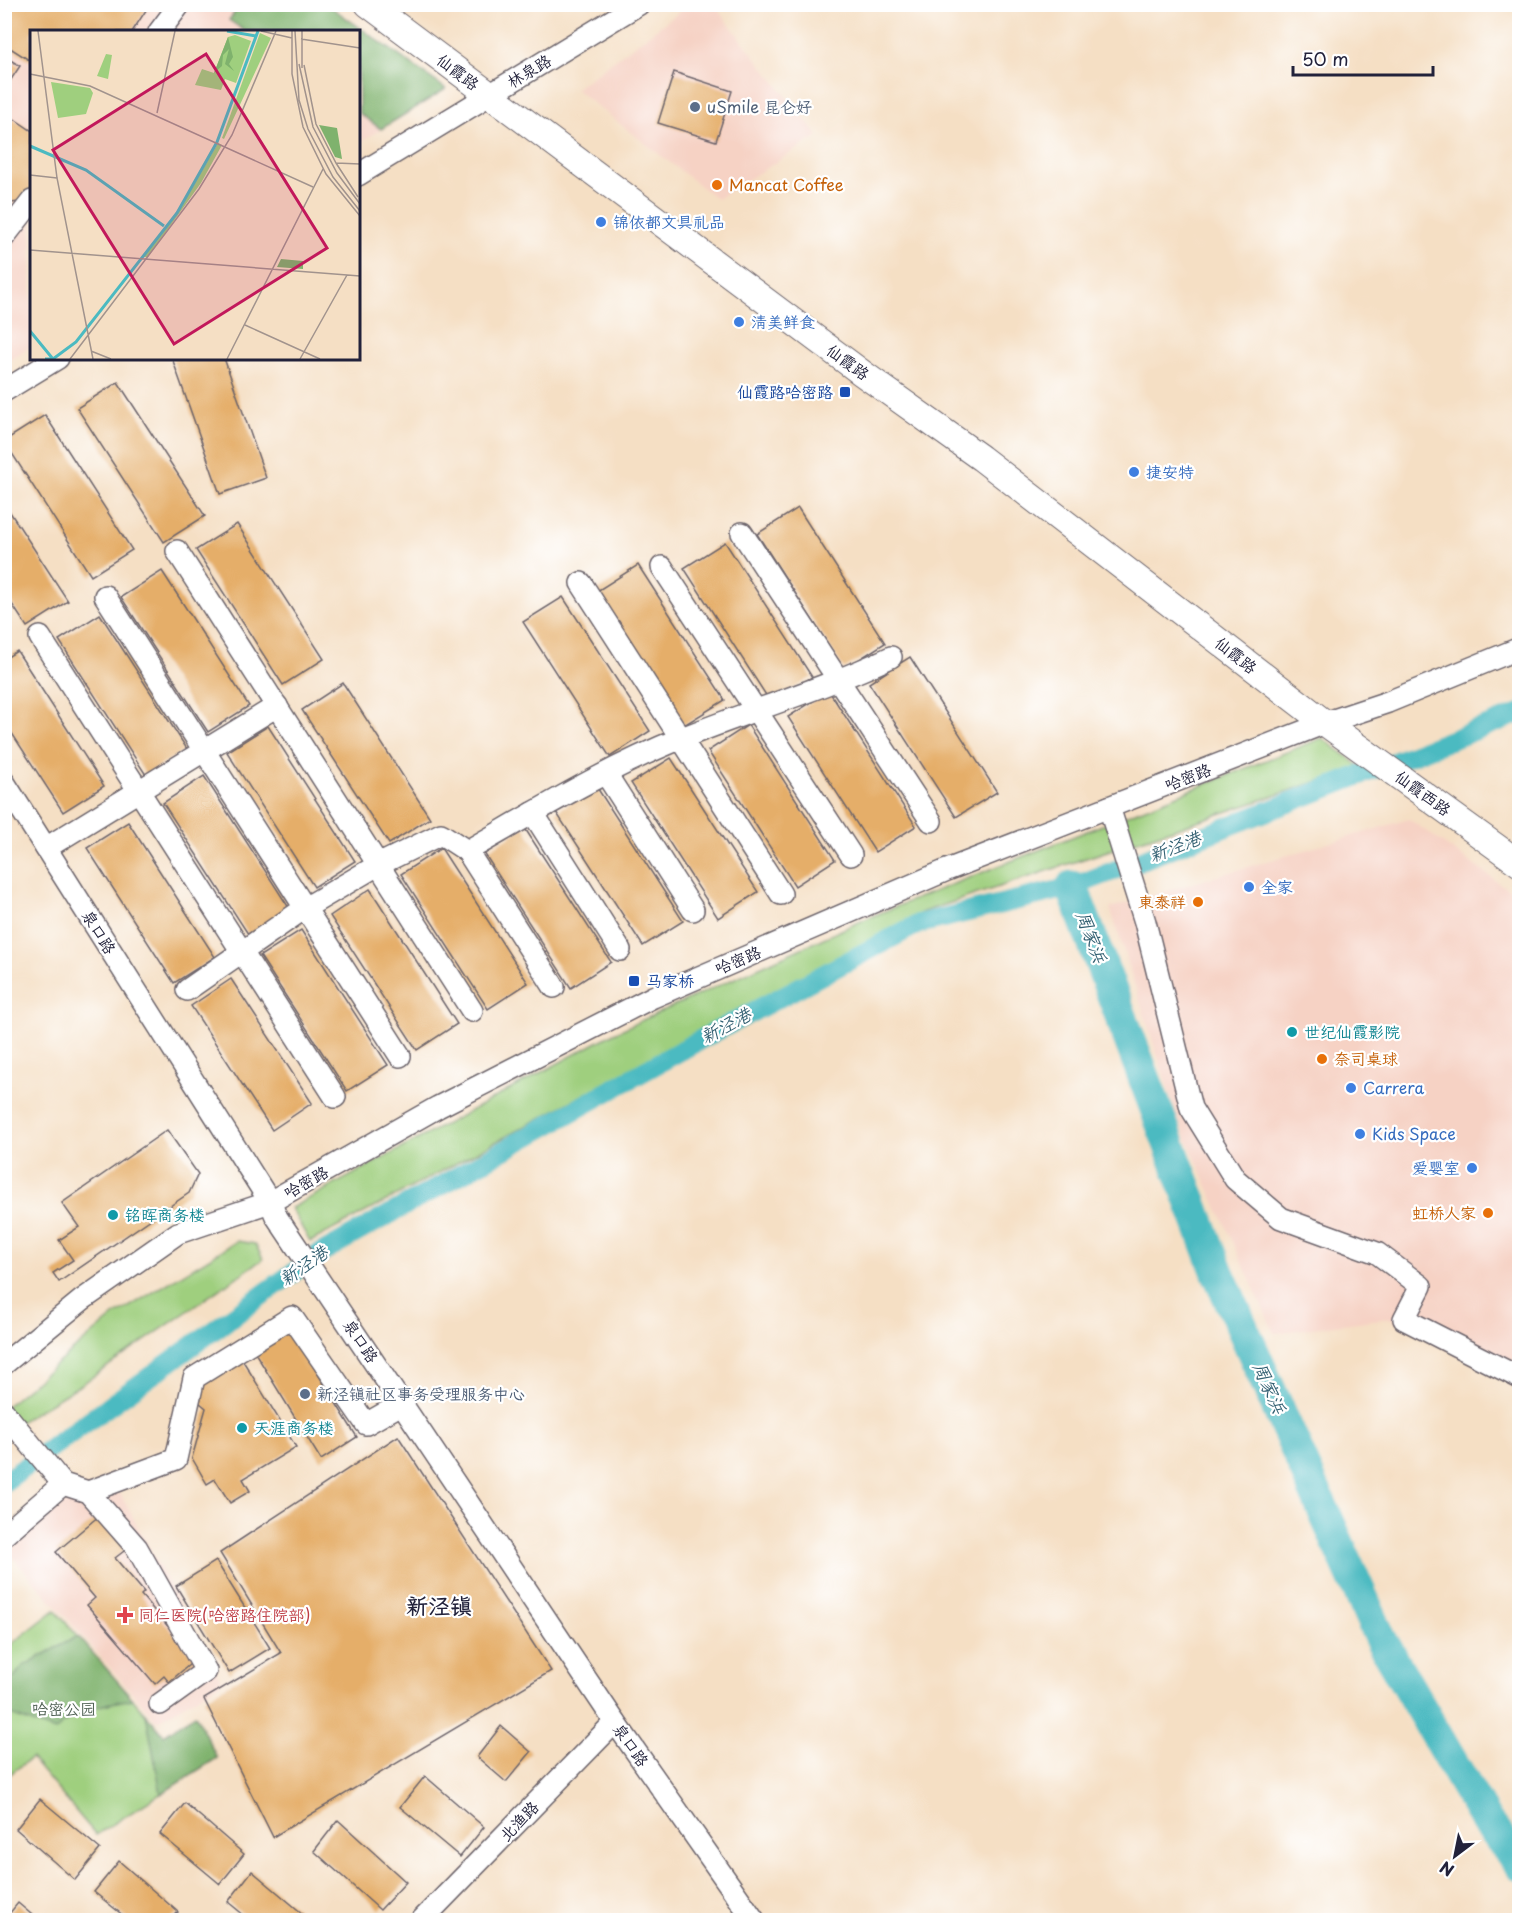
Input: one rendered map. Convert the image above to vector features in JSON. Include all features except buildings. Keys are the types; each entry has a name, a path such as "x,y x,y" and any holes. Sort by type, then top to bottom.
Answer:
{"main road":[{"name":"仙霞路","path":"368,4 981,458 1325,723"},
{"name":"仙霞西路","path":"1325,723 1520,864"}],"street":[{"path":"160,30 180,4"},
{"name":"林泉路","path":"360,174 639,4"},
{"path":"4,237 30,204"},
{"path":"4,391 55,360"},
{"path":"742,533 931,821"},
{"path":"177,551 472,1011"},
{"path":"662,567 851,855"},
{"path":"581,583 782,894"},
{"path":"105,596 400,1056"},
{"path":"40,637 335,1097"},
{"name":"哈密路","path":"4,1364 82,1300 178,1233 273,1209 438,1107 652,997 947,870 1325,723 1388,702 1520,648"},
{"path":"467,850 606,774 681,738 840,681 891,657"},
{"path":"46,848 277,706"},
{"path":"606,774 693,910"},
{"name":"泉口路","path":"4,782 317,1276 615,1722 754,1920"},
{"path":"1108,807 1145,922 1191,1108 1235,1179 1281,1218 1377,1253 1420,1286 1404,1319 1520,1378"},
{"path":"533,813 620,950"},
{"path":"187,990 305,908 378,865 441,834 467,850 554,987"},
{"path":"88,1492 176,1460 194,1378 292,1317 366,1424 403,1403"},
{"path":"10,1418 63,1484 88,1492 137,1548 206,1671 160,1704"},
{"path":"4,1534 63,1484"},
{"name":"北渔路","path":"422,1920 615,1722"}],"shaded area":[{"path":"5,5 328,5 446,89 360,142 360,30 30,30 30,347 5,363"},
{"path":"689,5 714,5 818,136 717,199 575,89"},
{"path":"1409,819 1519,897 1519,1387 1389,1318 1274,1333 1178,1120 1110,908"},
{"name":"同仁医院(哈密路住院部)","path":"117,1488 222,1682 157,1721 5,1548 4,1544 49,1508"}],"green space":[{"path":"240,5 328,5 446,89 381,129 360,114 360,30 244,30 229,20"},
{"path":"1322,738 1361,767 923,912 310,1242 291,1208 614,1033 870,917"},
{"path":"237,1241 255,1244 263,1259 82,1384 16,1424 5,1434 5,1407 114,1316"},
{"name":"哈密公园","path":"55,1610 164,1735 195,1714 217,1758 96,1835 31,1758 5,1778 5,1649"},
{"path":"78,1636 133,1699 81,1713 72,1717 55,1731 5,1713 5,1688 23,1666"},
{"path":"146,1714 164,1735 195,1714 217,1758 161,1794"}],"waterway":[{"name":"新泾港","path":"4,1482 319,1254 698,1041 918,924 1072,887 1520,713"},
{"name":"周家浜","path":"1072,887 1218,1273 1380,1638 1487,1823 1520,1864"}],"place":[{"name":"uSmile 昆仑好","path":"695,107"},
{"name":"Mancat Coffee","path":"717,185"},
{"name":"锦依都文具礼品","path":"601,222"},
{"name":"清美鲜食","path":"739,322"},
{"name":"仙霞路哈密路","path":"845,392"},
{"name":"捷安特","path":"1134,472"},
{"name":"全家","path":"1249,887"},
{"name":"東泰祥","path":"1198,902"},
{"name":"马家桥","path":"634,981"},
{"name":"世纪仙霞影院","path":"1292,1032"},
{"name":"奈司桌球","path":"1322,1059"},
{"name":"Carrera","path":"1351,1088"},
{"name":"Kids Space","path":"1360,1134"},
{"name":"爱婴室","path":"1472,1168"},
{"name":"虹桥人家","path":"1488,1213"},
{"name":"铭晖商务楼","path":"113,1215"},
{"name":"新泾镇社区事务受理服务中心","path":"305,1394"},
{"name":"天涯商务楼","path":"242,1428"},
{"name":"同仁医院(哈密路住院部)","path":"125,1615"}],"district":[{"name":"新泾镇","path":"439,1606"}]}
